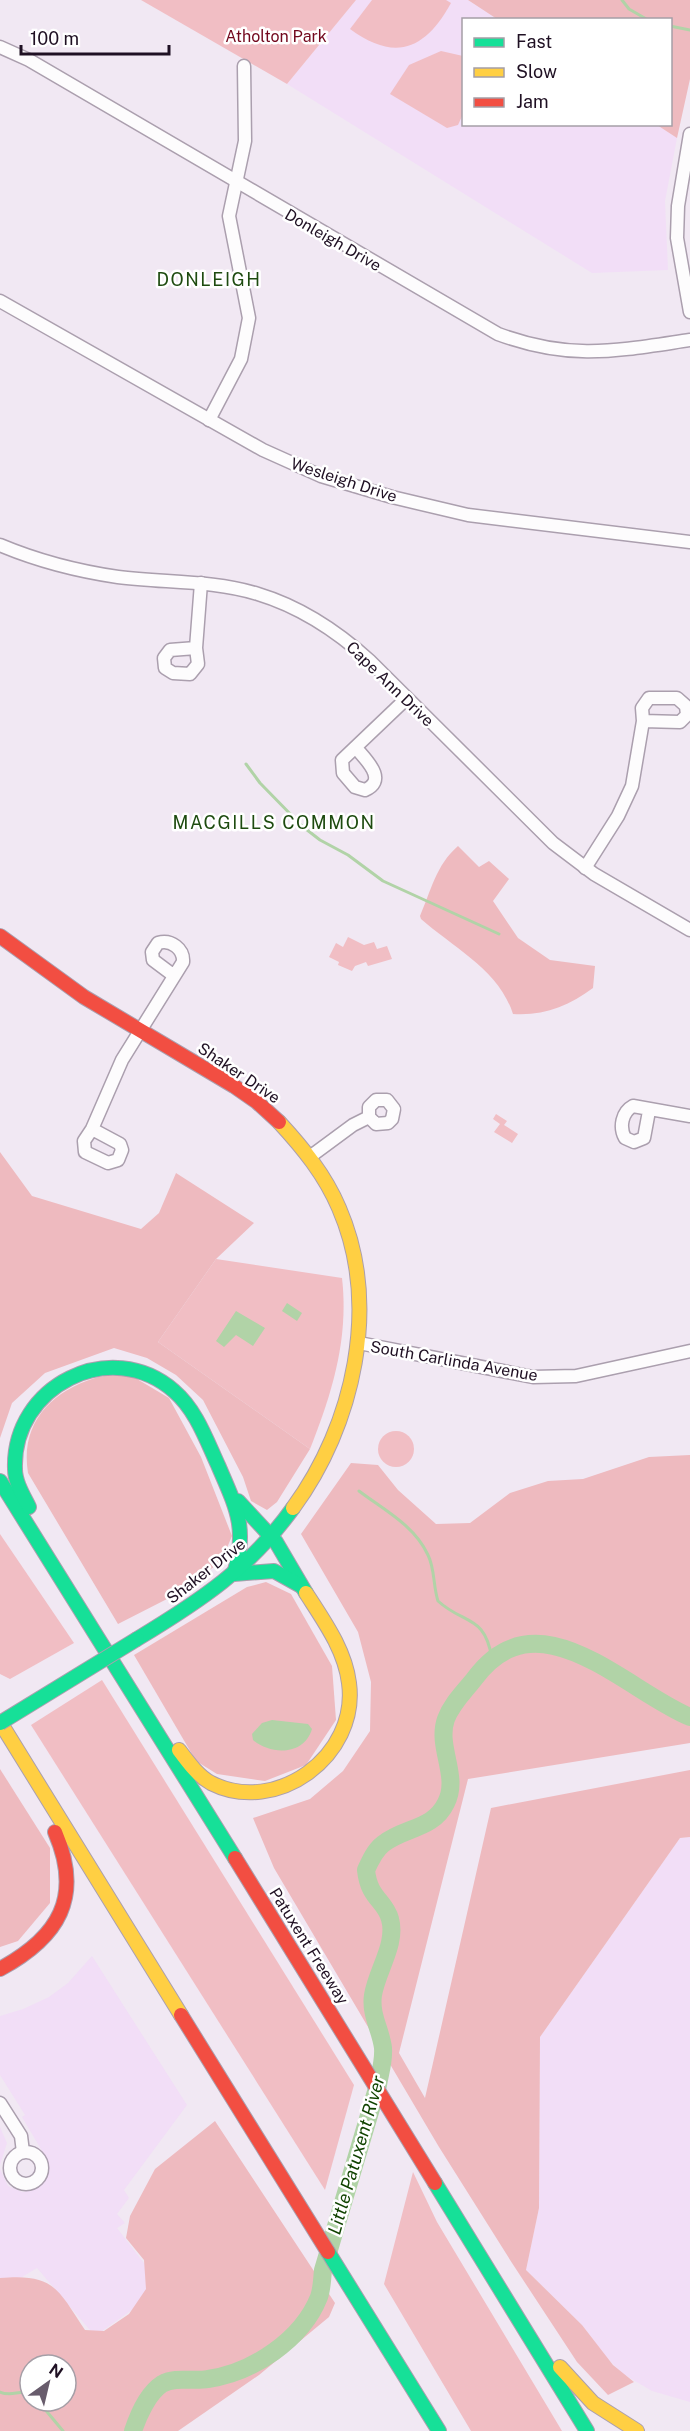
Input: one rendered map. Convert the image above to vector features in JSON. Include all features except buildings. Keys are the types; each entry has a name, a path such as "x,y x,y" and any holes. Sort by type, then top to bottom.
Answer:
{"main road":[{"name":"Shaker Drive","path":"0,936 50,974 255,1100 280,1122 311,1156 335,1195 353,1249 360,1295 359,1343 348,1400 327,1454 299,1501 272,1537 234,1574 183,1611 0,1723"},
{"path":"81,1612 24,1498 15,1470 17,1440 31,1408 50,1389 68,1376 103,1366 132,1369 161,1381 186,1403 229,1488 244,1534 244,1545 234,1574 274,1571 301,1586"},
{"name":"Patuxent Freeway","path":"0,1481 323,1999 587,2431"},
{"path":"113,1660 202,1777 224,1788 254,1792 293,1783 309,1775 331,1753 347,1720 350,1703 350,1685 344,1661 333,1637 272,1537 245,1511 229,1488"},
{"path":"0,1723 439,2431"},
{"path":"0,1969 24,1956 49,1935 63,1909 69,1883 64,1849 45,1814 30,1771"},
{"path":"461,2224 578,2388 610,2416 637,2431"},
{"path":"395,2358 427,2431"}],"street":[{"name":"Donleigh Drive","path":"0,47 29,60 471,320 524,343 548,350 595,353 690,340"},
{"path":"209,420 235,374 248,332 248,301 229,216 245,141 244,66"},
{"path":"690,134 678,206 677,238 690,312"},
{"name":"Wesleigh Drive","path":"0,302 263,450 321,476 436,508 505,520 690,542"},
{"name":"Cape Ann Drive","path":"0,545 77,570 120,577 201,583 257,593 286,604 321,622 362,654 537,830 585,868 690,930"},
{"path":"196,648 201,583"},
{"path":"357,749 406,699"},
{"path":"585,868 618,816 632,786 643,721"},
{"path":"92,1129 114,1074 173,975"},
{"path":"649,1111 690,1116"},
{"path":"311,1156 353,1125 369,1117"},
{"name":"South Carlinda Avenue","path":"359,1343 533,1377 576,1376 690,1351"},
{"path":"0,2103 21,2136 23,2152"}],"shaded area":[{"path":"356,0 468,0 495,18 462,18 462,126 659,126 677,138 665,201 668,270 592,273 287,84"},
{"path":"468,0 690,0 690,79 677,138 659,126 672,126 672,18 495,18"},
{"path":"458,846 479,867 489,861 509,879 493,901 518,938 550,960 595,966 593,988 575,1000 556,1008 535,1013 513,1014 506,998 486,972 421,919 420,916 439,870"},
{"path":"0,1152 32,1196 141,1229 159,1213 176,1173 254,1223 216,1259 158,1342 310,1449 277,1502 267,1510 251,1501 243,1477 203,1400 176,1375 147,1358 114,1348 45,1373 12,1403 0,1438"},
{"path":"287,1303 302,1313 297,1321 282,1311"},
{"path":"236,1311 265,1328 253,1346 236,1335 224,1347 216,1341"},
{"path":"132,1376 169,1398 201,1457 232,1536 221,1562 167,1599 118,1624 28,1473 27,1455 34,1425 52,1401 64,1392 95,1378"},
{"path":"690,1455 690,1743 468,1779 399,2053 425,2098 491,1808 690,1770 690,1837 680,1838 540,2037 539,2208 526,2270 582,2325 613,2365 634,2382 608,2395 577,2362 439,2147 274,1868 253,1818 310,1799 343,1771 370,1731 371,1682 358,1632 301,1534 351,1463 378,1465 398,1490 436,1524 470,1523 510,1493 548,1481 583,1479 649,1457"},
{"path":"266,1582 291,1594 332,1666 336,1720 306,1765 265,1781 217,1774 196,1761 134,1655 247,1587"},
{"path":"272,1720 308,1724 312,1729 308,1738 294,1748 277,1750 268,1748 253,1740 252,1734 262,1723"},
{"path":"0,1769 50,1848 50,1903 18,1941 0,1947"},
{"path":"690,1837 690,2402 652,2391 623,2374 605,2356 582,2325 526,2270 539,2208 540,2037 680,1838"},
{"path":"92,1956 187,2105 124,2190 129,2198 117,2214 125,2223 117,2228 163,2288 95,2336 37,2268 17,2280 0,2278 0,2169 8,2186 23,2192 40,2186 48,2168 45,2156 22,2117 25,2115 0,2075 0,2016 49,1997 68,1983"},
{"path":"215,2121 335,2303 329,2317 259,2375 178,2431 0,2431 0,2278 33,2278 44,2282 61,2295 85,2330 104,2331 129,2314 146,2289 144,2260 126,2238 130,2216 155,2169"},
{"path":"0,2127 7,2143 0,2165"}],"green space":[{"name":"Atholton Park","path":"141,0 356,0 287,84"},
{"path":"372,0 446,0 451,3 431,32 408,46 395,48 366,39 350,29"},
{"path":"441,51 462,56 462,116 458,125 447,128 390,94 409,65"},
{"path":"348,937 364,945 374,942 377,949 387,946 392,959 368,966 366,962 355,966 352,971 338,965 339,962 329,957 336,943 343,947"},
{"path":"496,1114 507,1121 504,1125 518,1134 512,1143 494,1132 500,1124 493,1119"},
{"path":"216,1259 342,1278 344,1301 341,1344 332,1386 310,1449 158,1342"},
{"path":"396,1431 409,1436 414,1449 409,1462 396,1467 383,1462 378,1449 383,1436"},
{"path":"0,1534 74,1643 10,1679 0,1674"},
{"path":"102,1680 354,2085 325,2190 31,1725"},
{"path":"413,2172 437,2222 562,2431 471,2431 384,2284"}],"waterway":[{"path":"622,0 629,9 645,18"},
{"path":"672,26 690,30"},
{"path":"246,764 260,783 302,826 320,840 348,855 383,881 499,934"},
{"path":"359,1491 398,1519 415,1535 430,1560 438,1601 447,1609 479,1627 489,1645 492,1659"},
{"name":"Little Patuxent River","path":"133,2431 148,2399 162,2384 173,2380 202,2380 225,2376 258,2362 274,2352 301,2327 319,2297 323,2270 378,2085 383,2058 382,2041 372,2002 375,1986 389,1947 391,1928 388,1913 370,1887 366,1870 375,1852 383,1844 434,1818 446,1803 450,1793 450,1772 444,1730 446,1719 459,1697 500,1654 526,1644 554,1646 582,1656 610,1670 690,1717"},
{"path":"0,2392 18,2393"},
{"path":"48,2413 63,2431"}],"traffic: fast":[{"path":"29,1507 15,1474 18,1440 30,1414 47,1393 70,1378 95,1370 122,1368 149,1375 182,1399 205,1435 238,1518 240,1543 234,1574 274,1571 301,1586"},
{"path":"0,1481 235,1858"},
{"path":"238,1501 276,1542 306,1593"},
{"path":"137,1639 203,1597 222,1582 259,1548 293,1508"},
{"path":"0,1723 137,1639"},
{"path":"435,2183 587,2431"},
{"path":"328,2252 439,2431"}],"traffic: slow":[{"path":"279,1122 313,1162 339,1208 352,1245 358,1284 359,1324 355,1363 345,1402 332,1440 293,1508"},
{"path":"179,1750 202,1777 211,1783 236,1791 261,1792 286,1785 308,1773 327,1755 341,1734 349,1710 349,1683 338,1647 306,1593"},
{"path":"0,1722 181,2015"},
{"path":"560,2367 593,2403 637,2431"}],"traffic: jam":[{"path":"0,936 84,997 234,1086 257,1102 279,1122"},
{"path":"0,1969 37,1943 51,1929 60,1913 67,1876 55,1832"},
{"path":"235,1858 435,2183"},
{"path":"181,2015 328,2252"}],"district":[{"name":"DONLEIGH","path":"209,279"},
{"name":"MACGILLS COMMON","path":"274,822"}]}
